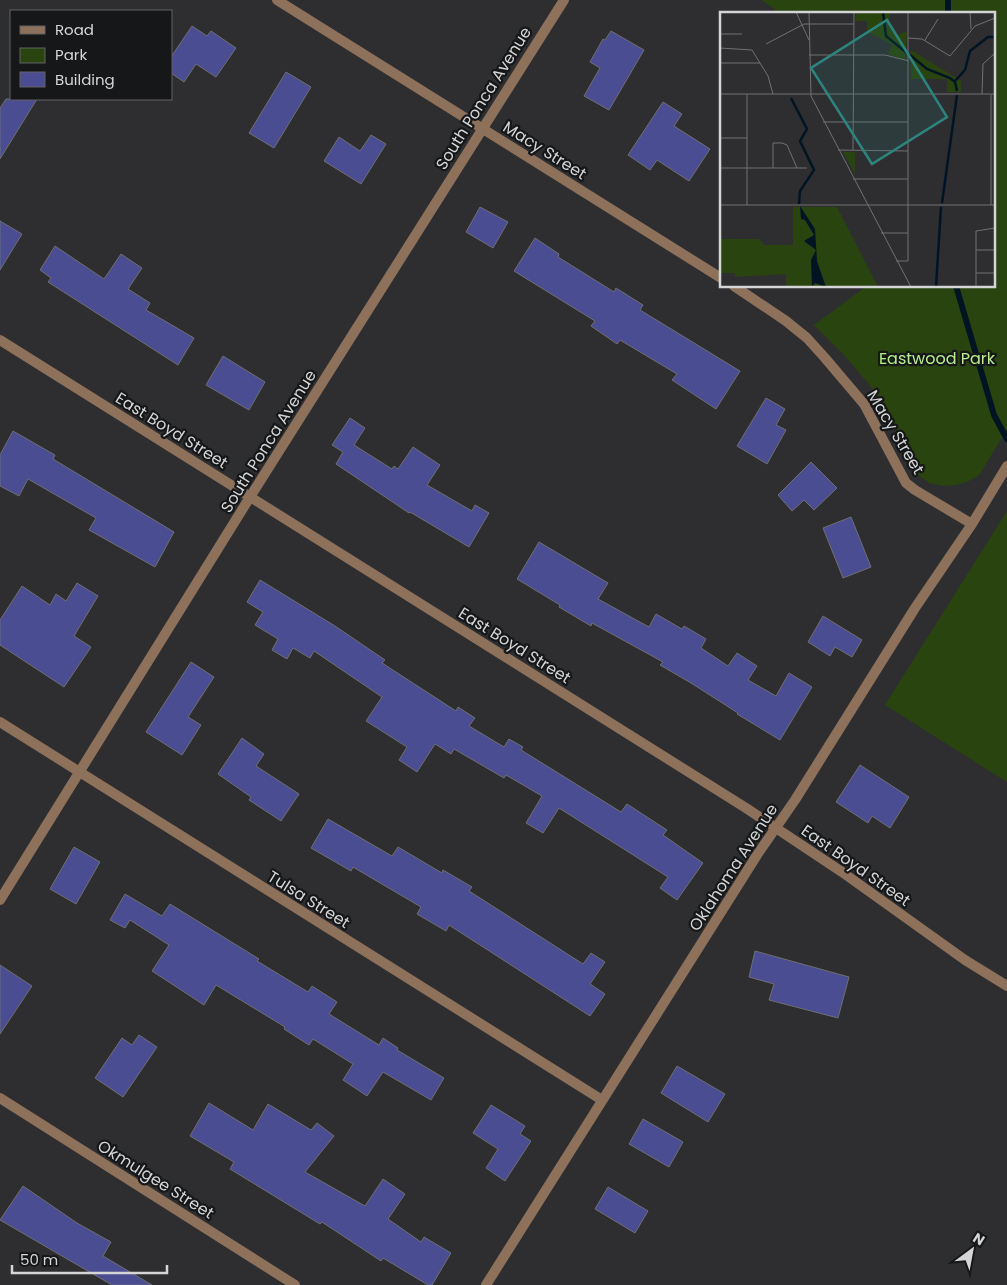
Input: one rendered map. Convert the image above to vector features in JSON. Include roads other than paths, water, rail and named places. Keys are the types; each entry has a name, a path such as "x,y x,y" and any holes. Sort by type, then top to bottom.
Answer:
{"street":[{"name":"Macy Street","path":"277,0 720,277"},
{"name":"South Ponca Avenue","path":"0,900 250,497 564,0"},
{"name":"Macy Street","path":"737,288 786,321 807,338 825,358 864,404 906,483 972,524"},
{"name":"East Boyd Street","path":"0,340 775,827 842,872 965,960 1007,986"},
{"name":"Oklahoma Avenue","path":"486,1285 775,827 795,800 915,608 972,524 1007,466"},
{"name":"Tulsa Street","path":"0,722 602,1100"},
{"name":"Okmulgee Street","path":"0,1098 295,1285"}],"waterway":[{"path":"948,0 948,12"},
{"path":"957,288 994,415 1007,439"}],"park label":[{"name":"Eastwood Park","path":"937,358"}]}
